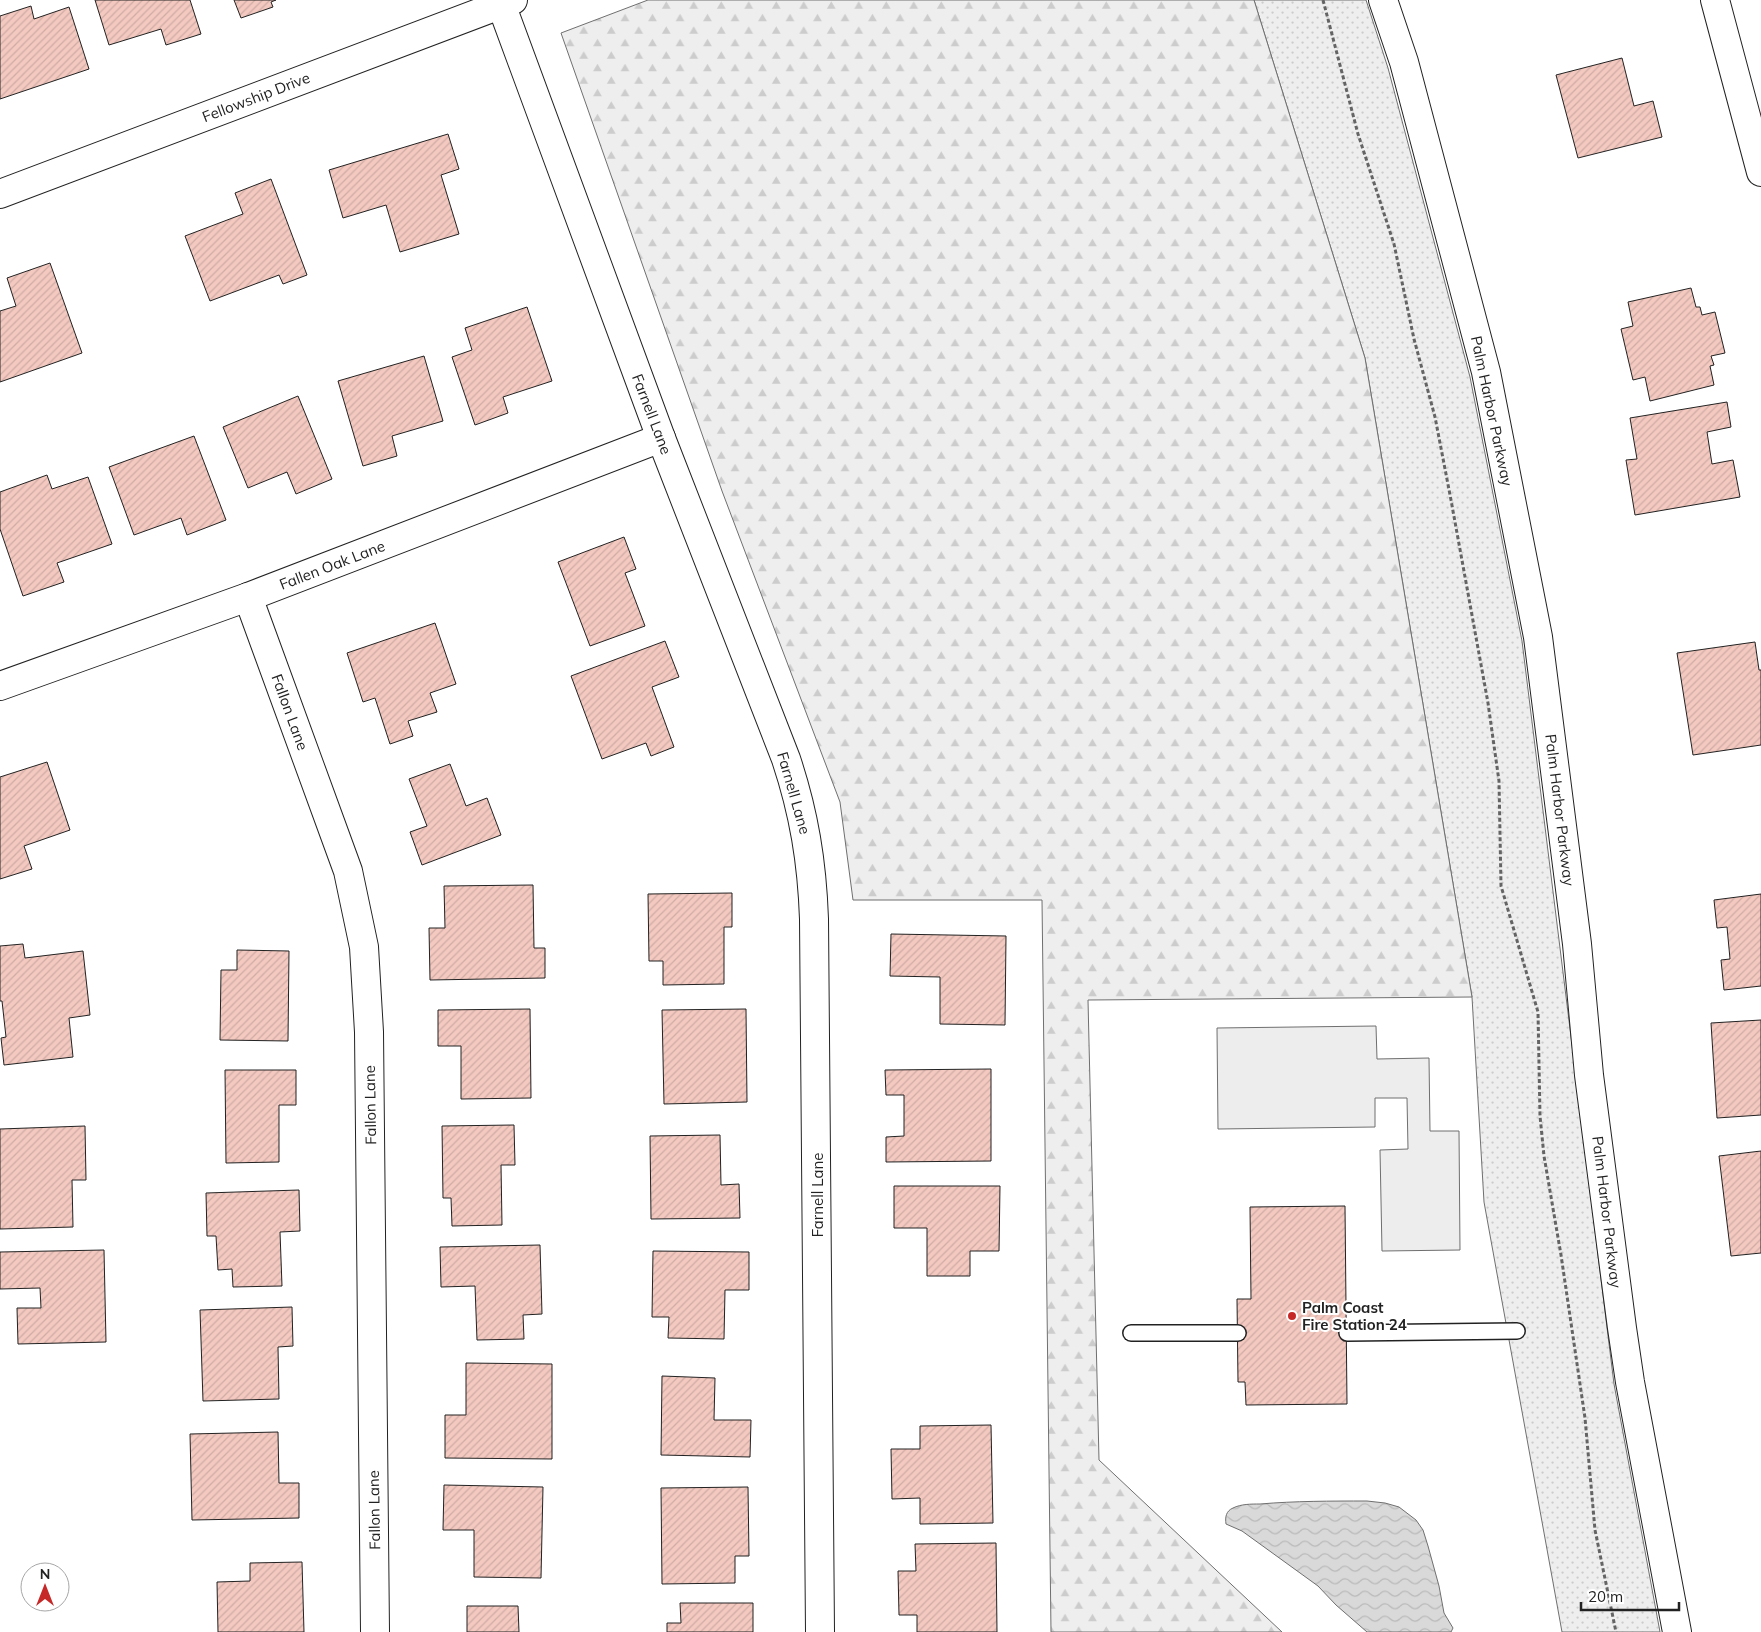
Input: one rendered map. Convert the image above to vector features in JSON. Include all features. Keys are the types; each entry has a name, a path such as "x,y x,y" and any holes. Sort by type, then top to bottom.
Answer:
{"street":[{"name":"Palm Harbor Parkway","path":"1383,0 1404,62 1486,372 1538,637 1577,944 1589,1075 1622,1328 1630,1382 1677,1632"},
{"path":"1715,0 1761,172"},
{"name":"Fellowship Drive","path":"0,194 507,2"},
{"name":"Farnell Lane","path":"507,2 661,438 786,759 801,807 810,856 814,919 820,1632"},
{"name":"Fallen Oak Lane","path":"0,686 248,597 661,438"},
{"name":"Fallon Lane","path":"248,597 348,871 364,947 369,1032 375,1632"}],"lane":[{"path":"1346,1333 1517,1331"},
{"path":"1131,1333 1238,1333"}],"path":[{"path":"1323,0 1358,134 1371,168 1394,244 1414,339 1435,418 1467,587 1500,781 1501,886 1538,1012 1540,1116 1544,1156 1586,1418 1594,1530 1616,1632"}],"green space":[{"path":"648,0 1254,0 1365,358 1472,997 1088,1000 1099,1460 1282,1632 1051,1632 1042,900 853,900 840,802 722,491 561,33"},
{"path":"1254,0 1366,0 1388,68 1470,377 1522,641 1614,1384 1660,1632 1562,1632 1484,1202 1472,997 1365,358"}],"shaded area":[{"path":"1376,1026 1377,1059 1429,1058 1430,1131 1459,1131 1460,1250 1382,1251 1380,1150 1408,1149 1407,1098 1375,1098 1375,1127 1218,1129 1217,1028"}],"water":[{"path":"1367,1501 1399,1507 1416,1520 1423,1530 1439,1586 1444,1613 1453,1628 1451,1632 1367,1632 1336,1605 1318,1586 1242,1531 1226,1524 1227,1513 1231,1509 1243,1505"}],"building":[{"path":"95,0 190,0 201,34 166,45 161,29 109,45"},
{"path":"234,0 276,0 271,2 273,7 241,18"},
{"path":"31,6 34,19 69,7 89,69 0,99 0,16"},
{"path":"1622,58 1634,106 1653,101 1662,137 1578,158 1556,75"},
{"path":"448,134 459,169 441,175 459,234 400,252 386,205 343,218 329,170"},
{"path":"271,179 307,275 283,284 279,275 210,301 185,236 243,214 235,193"},
{"path":"50,263 82,353 0,382 0,311 16,306 7,278"},
{"path":"1691,288 1696,307 1700,307 1702,315 1715,312 1725,353 1711,356 1714,365 1710,366 1714,385 1650,401 1645,377 1633,380 1621,329 1633,326 1628,302"},
{"path":"527,307 552,381 503,397 508,413 475,425 452,357 472,350 465,328"},
{"path":"424,356 443,421 392,436 397,456 363,466 338,381"},
{"path":"298,396 332,479 296,494 287,472 248,488 223,427"},
{"path":"1727,402 1731,427 1707,432 1712,464 1733,460 1740,497 1635,515 1626,460 1637,459 1630,418"},
{"path":"194,436 226,520 187,535 181,518 134,535 109,467"},
{"path":"47,475 52,489 88,477 112,544 57,563 64,582 23,596 0,529 0,492"},
{"path":"624,537 636,569 625,573 645,626 590,646 558,562"},
{"path":"435,623 456,684 430,693 437,712 408,721 413,736 390,744 375,698 363,702 347,653"},
{"path":"665,641 679,677 652,687 674,747 651,756 646,743 602,759 571,676"},
{"path":"1755,642 1759,670 1761,670 1761,745 1693,755 1677,653"},
{"path":"47,762 70,830 24,846 32,869 0,879 0,777"},
{"path":"450,764 466,806 487,798 501,835 422,865 410,832 427,826 409,779"},
{"path":"533,885 534,948 545,948 545,978 430,980 429,928 445,928 444,886"},
{"path":"732,893 732,927 724,927 724,984 663,985 663,961 649,961 648,894"},
{"path":"1761,894 1761,986 1724,990 1721,960 1730,959 1727,927 1717,928 1714,900"},
{"path":"891,934 1006,936 1005,1025 940,1024 940,977 890,976"},
{"path":"23,944 25,958 83,951 90,1015 69,1018 73,1057 4,1065 1,1038 6,1037 2,1001 0,1001 0,946"},
{"path":"237,950 289,951 288,1041 220,1040 221,970 237,970"},
{"path":"530,1009 531,1098 461,1099 461,1046 438,1046 438,1010"},
{"path":"746,1009 747,1102 664,1104 662,1010"},
{"path":"1761,1020 1761,1115 1717,1118 1711,1023"},
{"path":"991,1069 991,1161 886,1162 886,1137 904,1136 904,1095 886,1095 885,1070"},
{"path":"225,1070 296,1070 296,1105 279,1105 279,1162 226,1163"},
{"path":"514,1125 515,1165 501,1165 502,1225 452,1226 451,1198 443,1198 442,1126"},
{"path":"85,1126 86,1180 72,1180 73,1227 0,1229 0,1129"},
{"path":"720,1135 721,1185 739,1184 740,1218 651,1219 650,1136"},
{"path":"1761,1151 1761,1253 1731,1256 1719,1156"},
{"path":"894,1186 1000,1186 999,1251 970,1251 970,1276 927,1276 927,1228 894,1228"},
{"path":"299,1190 300,1231 280,1232 282,1286 233,1287 232,1269 218,1270 216,1236 207,1236 206,1193"},
{"name":"Palm Coast Fire Station 24","path":"1345,1206 1347,1404 1246,1405 1245,1382 1238,1382 1237,1299 1251,1299 1250,1207"},
{"path":"540,1245 542,1314 523,1315 524,1339 477,1340 475,1286 441,1287 440,1247"},
{"path":"104,1250 106,1342 18,1344 17,1308 41,1308 40,1288 0,1289 0,1252"},
{"path":"653,1251 749,1252 749,1290 725,1290 724,1339 668,1338 669,1317 652,1317"},
{"path":"292,1307 293,1346 278,1347 279,1399 203,1401 200,1310"},
{"path":"466,1363 552,1364 552,1459 445,1458 445,1415 466,1415"},
{"path":"662,1376 715,1378 714,1420 751,1420 750,1457 661,1455"},
{"path":"991,1425 993,1523 920,1524 920,1498 892,1499 891,1449 920,1449 920,1426"},
{"path":"278,1432 279,1483 299,1483 299,1518 192,1520 190,1434"},
{"path":"444,1485 543,1487 541,1578 474,1577 474,1530 443,1530"},
{"path":"748,1487 749,1556 735,1556 735,1583 662,1584 661,1488"},
{"path":"996,1543 997,1632 917,1632 917,1615 899,1615 898,1571 916,1571 915,1544"},
{"path":"302,1562 304,1632 218,1632 217,1582 250,1581 250,1563"},
{"path":"680,1603 753,1603 753,1632 667,1632 667,1623 681,1623"},
{"path":"467,1606 518,1606 519,1632 467,1632"}],"place":[{"name":"Palm Coast Fire Station 24","path":"1292,1316"}]}
